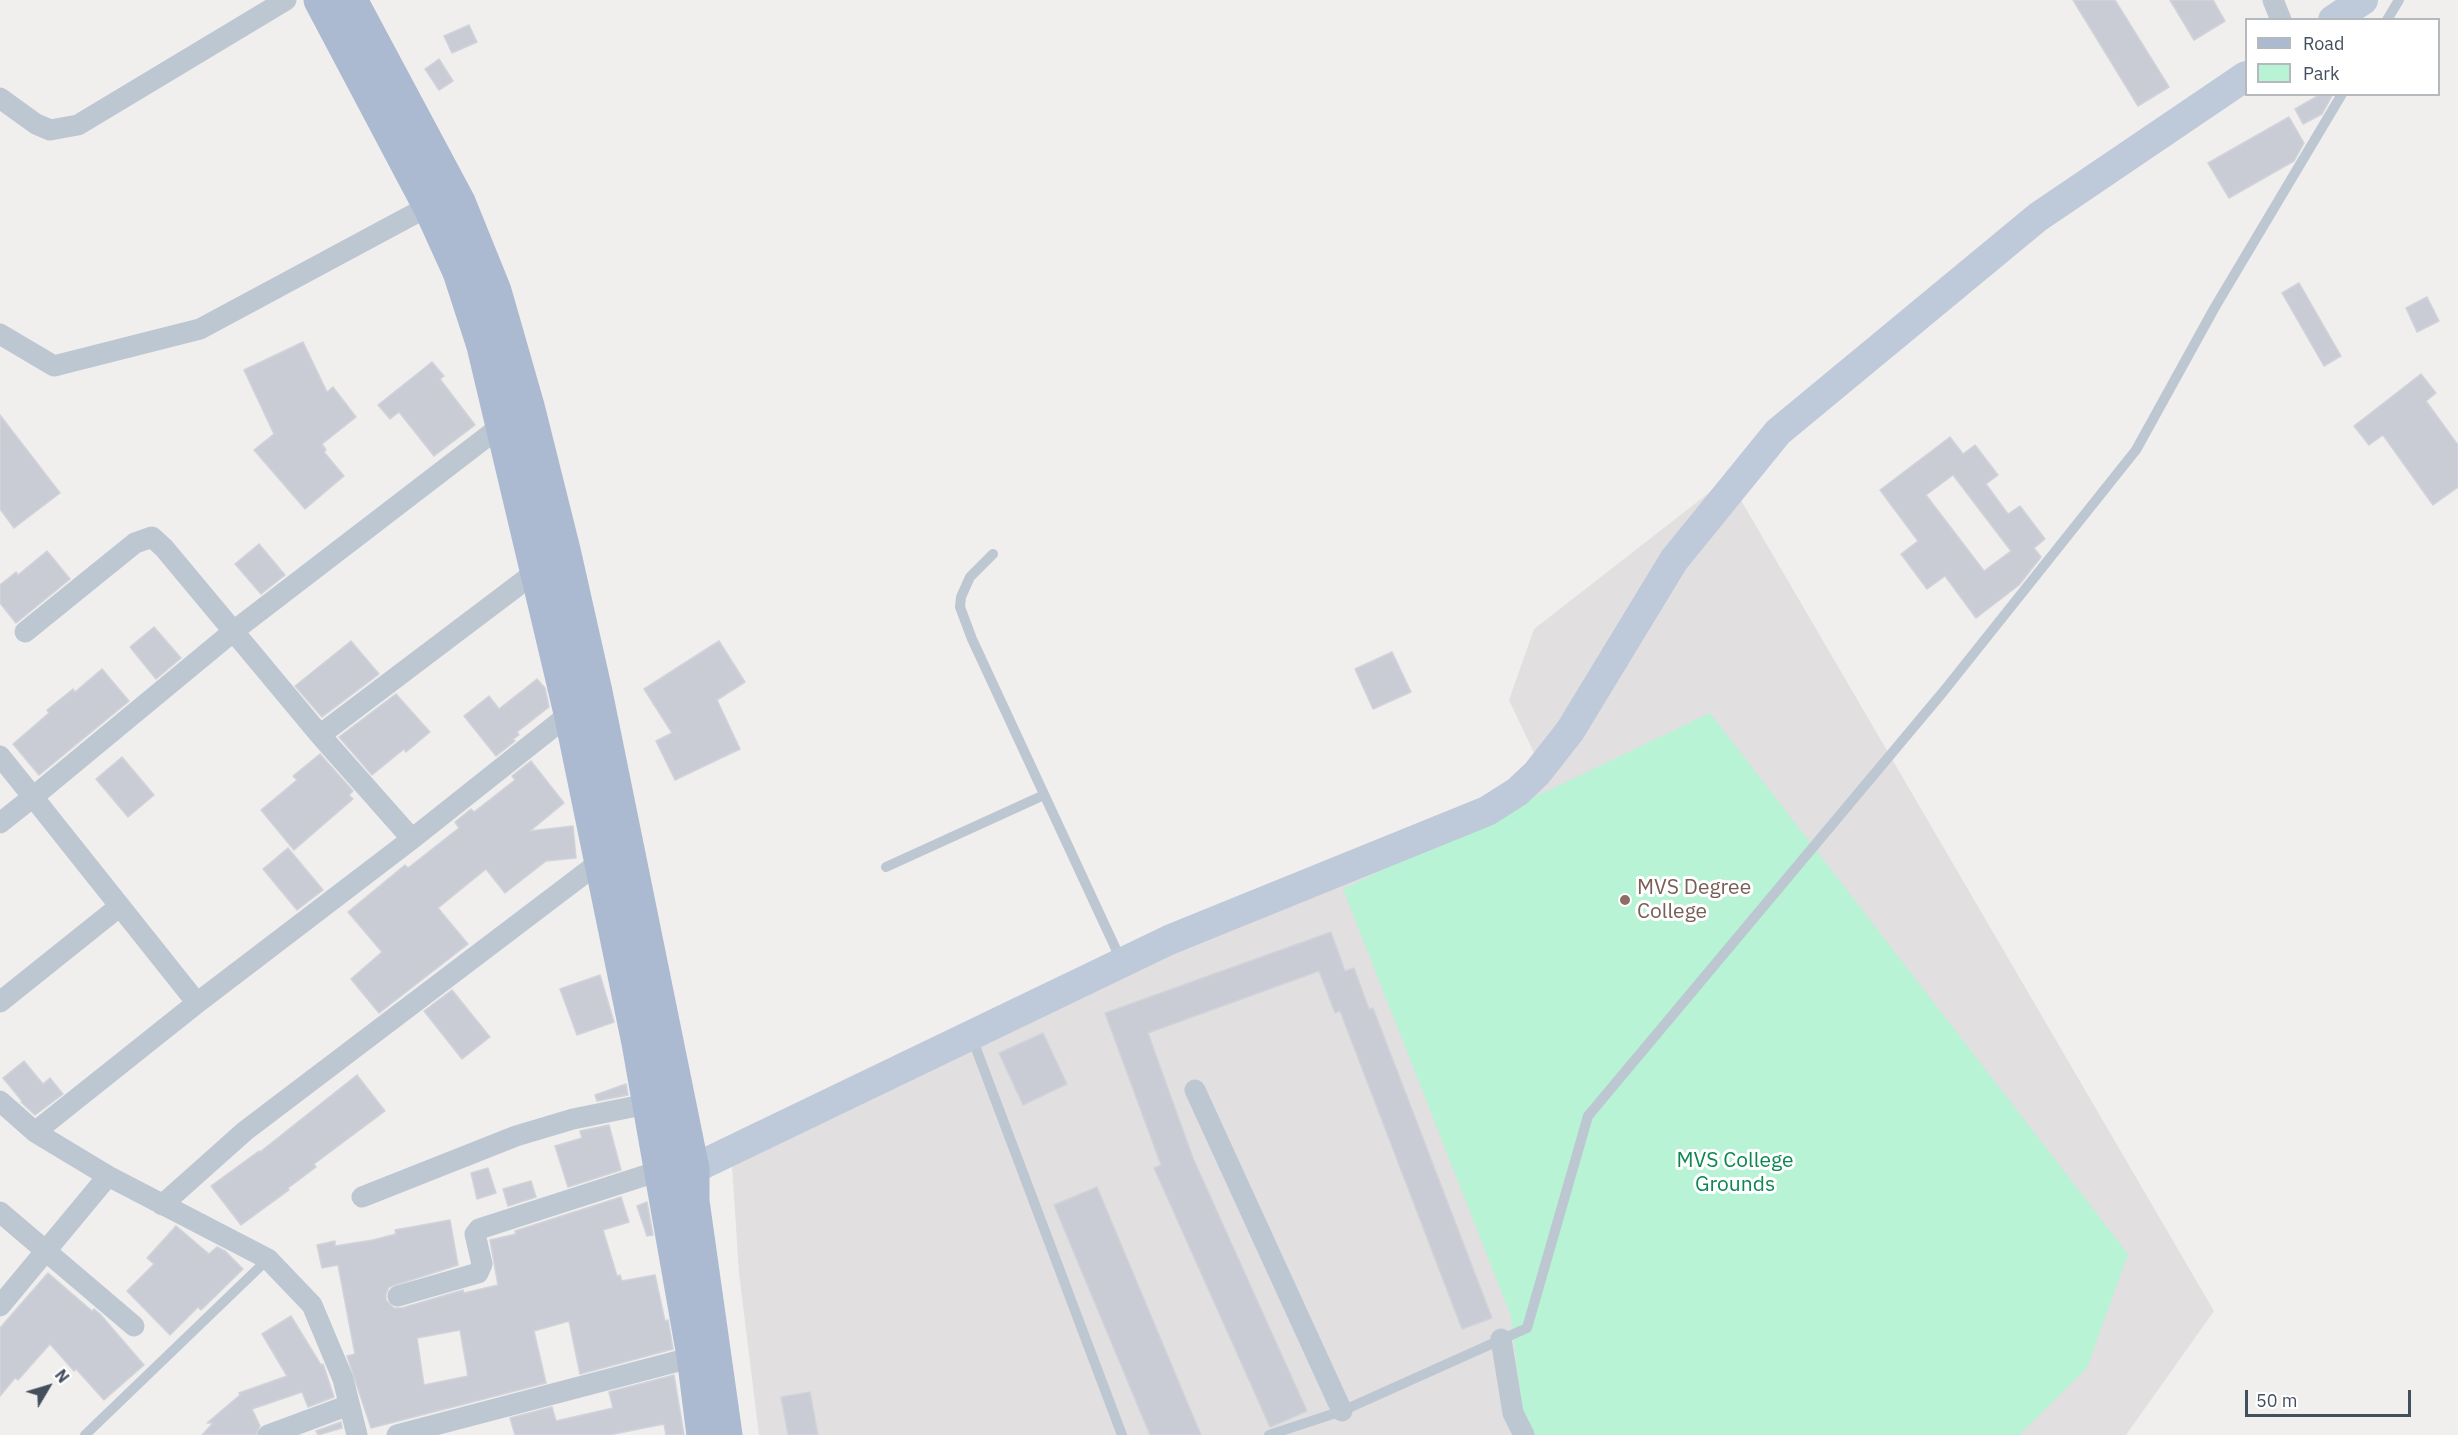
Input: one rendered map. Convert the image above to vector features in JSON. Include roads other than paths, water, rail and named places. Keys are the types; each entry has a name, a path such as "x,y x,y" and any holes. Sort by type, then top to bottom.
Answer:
{"main road":[{"path":"320,0 444,204"},
{"path":"351,0 444,204 459,272 483,346 515,416 564,550 596,692 693,1169 693,1201 704,1354 703,1435"},
{"path":"515,416 537,571 601,861 638,1043 659,1171 726,1435"}],"street":[{"path":"0,98 36,124 50,130 78,125 286,0"},
{"path":"2273,0 2280,18"},
{"path":"2336,18 2363,0"},
{"path":"398,1296 478,1273 482,1264 475,1234 479,1229 659,1171 693,1169 1169,940 1487,811 1517,792 1537,773 1570,731 1674,560 1778,432 2038,217 2245,77"},
{"path":"0,334 54,366 200,329 444,204"},
{"path":"0,823 235,630 515,416"},
{"path":"25,632 135,543 152,537 235,630 320,735 412,839"},
{"path":"320,735 537,571"},
{"path":"35,1132 197,1003 412,839 596,692"},
{"path":"0,756 197,1003"},
{"path":"162,1205 245,1131 601,861"},
{"path":"0,1002 120,906"},
{"path":"1194,1090 1342,1410"},
{"path":"0,1101 35,1132 108,1176 268,1259 312,1305 343,1379 357,1435"},
{"path":"362,1197 516,1136 583,1117 647,1104"},
{"path":"0,1306 108,1176"},
{"path":"0,1212 134,1326"},
{"path":"1501,1339 1513,1413 1524,1435"},
{"path":"397,1435 704,1354"},
{"path":"268,1435 349,1405"}],"lane":[{"path":"2388,18 2399,0"},
{"path":"1269,1435 1342,1410 1527,1328 1588,1116 1943,692 2136,450 2215,307 2341,96"},
{"path":"993,554 970,577 961,597 960,607 972,639 1122,962"},
{"path":"885,867 1044,795"},
{"path":"971,1035 1122,1435"},
{"path":"85,1435 268,1259"}],"place":[{"name":"MVS Degree College","path":"1625,900"}],"park label":[{"name":"MVS College Grounds","path":"1735,1173"}]}
